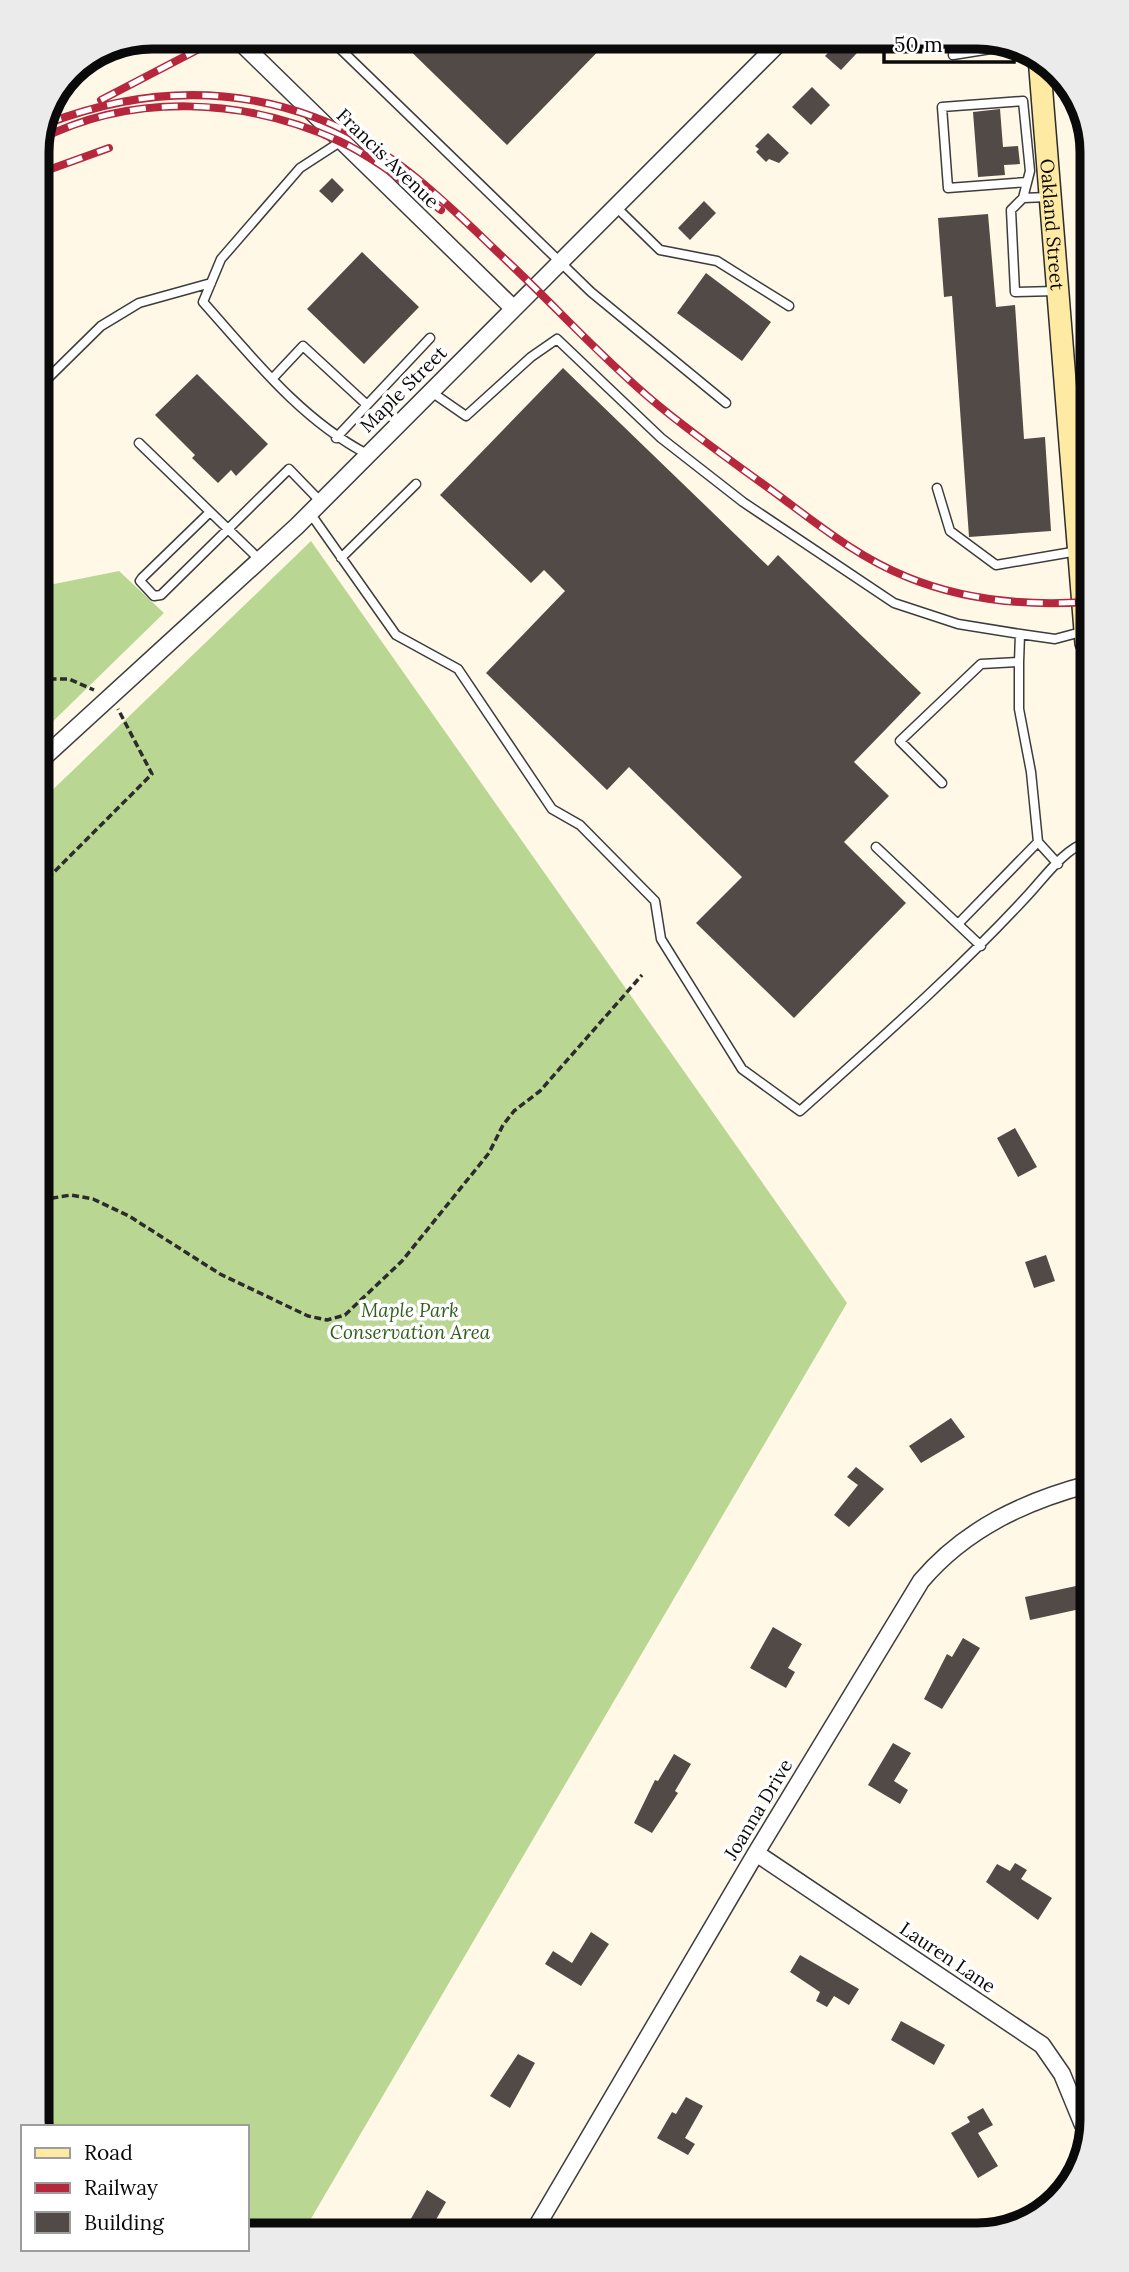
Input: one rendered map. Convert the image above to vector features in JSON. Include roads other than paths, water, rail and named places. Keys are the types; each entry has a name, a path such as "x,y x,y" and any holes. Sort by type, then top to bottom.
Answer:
{"main road":[{"name":"Oakland Street","path":"1040,71 1080,560"}],"street":[{"name":"Francis Avenue","path":"247,49 513,308"},
{"name":"Maple Street","path":"49,753 261,561 773,49"},
{"name":"Joanna Drive","path":"539,2223 908,1600 934,1565 967,1537 1005,1515 1047,1496 1080,1487"},
{"name":"Lauren Lane","path":"756,1853 1042,2045 1062,2074 1080,2118"}],"lane":[{"path":"341,49 608,307 726,403"},
{"path":"953,55 987,50"},
{"path":"1027,182 948,188 942,107 1023,101 1030,171 1023,198 1011,210 1015,292 1059,291"},
{"path":"340,142 300,168 221,259 203,302 272,379 336,438 367,454"},
{"path":"1023,198 1050,197"},
{"path":"616,207 660,250 717,261 789,306"},
{"path":"49,377 100,326 139,303 212,283"},
{"path":"336,438 430,338"},
{"path":"430,391 466,416 531,357 557,339 661,438 743,502 894,603 958,624 1055,639 1080,636"},
{"path":"272,379 303,346 366,404"},
{"path":"139,443 261,561"},
{"path":"210,512 142,578 142,583 154,596 161,595 289,468 315,507 341,558 396,635 458,670 552,808 580,825 655,901 661,939 741,1069 800,1111 981,946 1058,863 1080,844"},
{"path":"341,558 416,484"},
{"path":"937,488 950,531 996,565 1079,551"},
{"path":"1020,634 1019,709 1031,772 1038,842 1058,863"},
{"path":"942,783 900,741 981,664 1019,662"},
{"path":"958,924 1038,842"},
{"path":"876,846 981,946"}],"railway":[{"path":"101,100 199,49"},
{"path":"54,121 112,104 179,95 247,99 280,106 342,129 394,160 441,199 633,384 667,412 821,527 871,560 928,585 972,596 1017,602 1080,602"},
{"path":"51,135 75,124 112,114 150,108 189,106 266,116 303,127 353,148 441,210"},
{"path":"49,170 109,148"}],"park label":[{"name":"Maple Park Conservation Area","path":"410,1321"}]}
